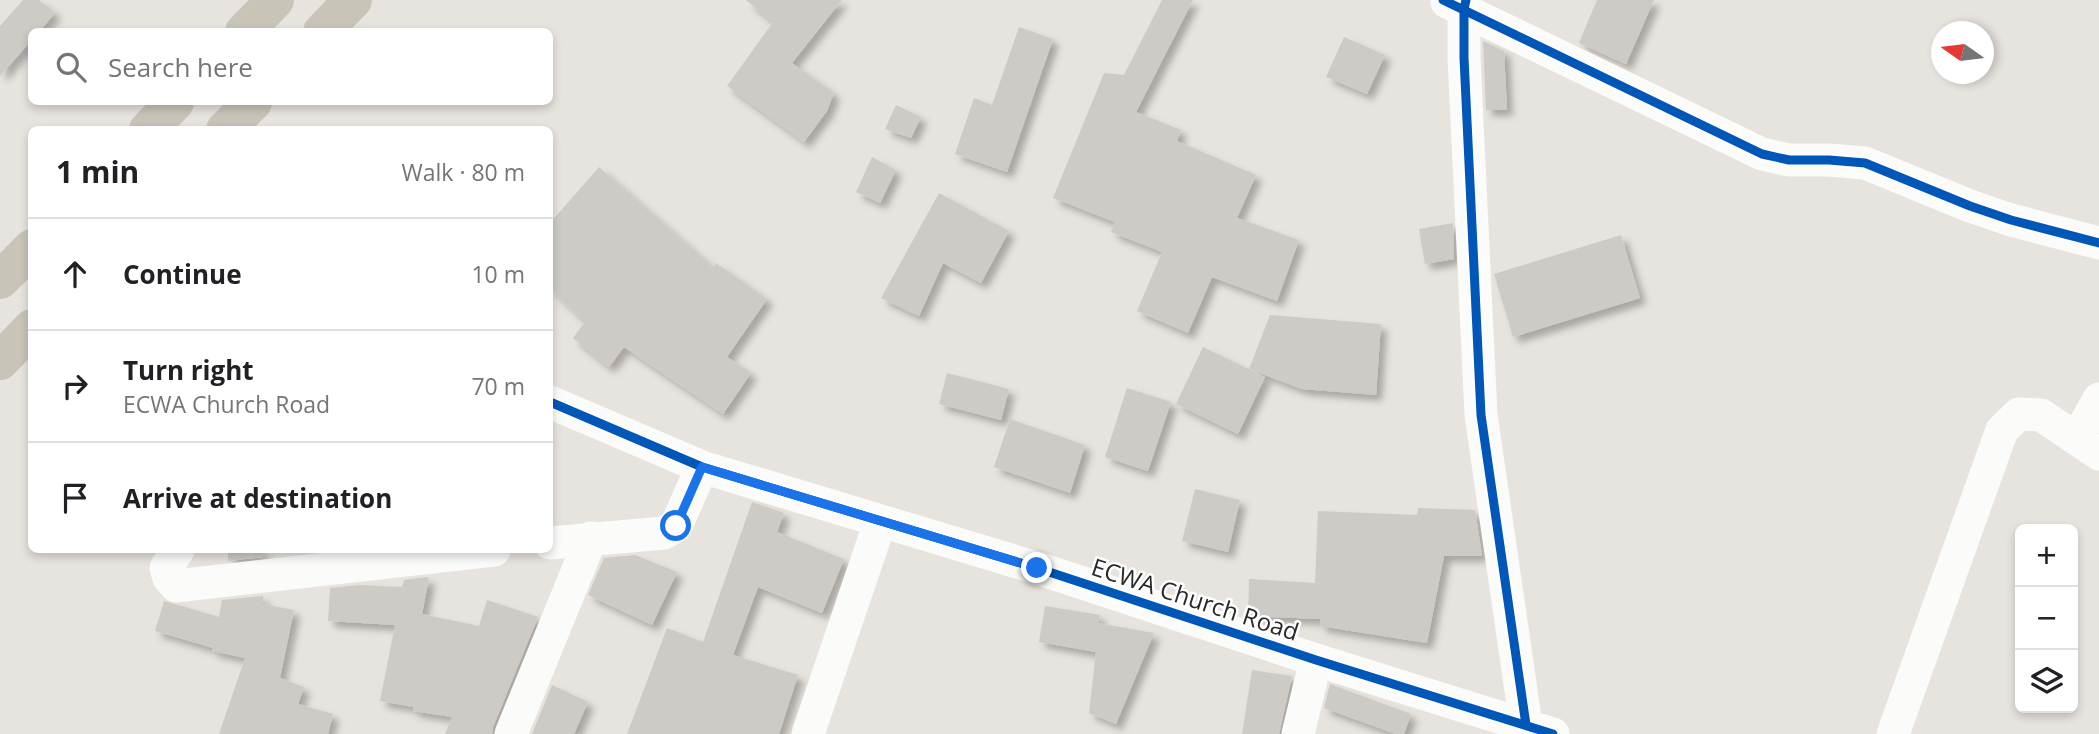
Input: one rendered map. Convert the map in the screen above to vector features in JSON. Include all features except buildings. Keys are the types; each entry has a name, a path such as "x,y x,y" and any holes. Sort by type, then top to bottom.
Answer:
{"main road":[{"path":"248,28 275,0"},
{"path":"326,28 353,0"},
{"path":"152,126 172,105"},
{"path":"229,126 250,105"},
{"path":"0,280 28,252"},
{"path":"0,361 28,332"}],"street":[{"path":"1458,3 1762,154 1789,160 1865,163 2001,216 2099,243"},
{"path":"1458,3 1465,72 1481,415 1539,729"},
{"path":"1893,734 2002,430 2019,414 2041,415 2088,446 2099,399"},
{"name":"ECWA Church Road","path":"553,403 702,467 1037,568 1316,660 1539,729"},
{"path":"553,543 664,533 676,526 702,467"},
{"path":"808,734 880,522"},
{"path":"511,734 591,538"},
{"path":"176,553 166,568 169,578 176,586 468,553"},
{"path":"1298,734 1316,660"}],"cycle path":[{"path":"1443,0 1762,154 1789,160 1865,163 1970,206 2011,220 2099,243"},
{"path":"1466,0 1464,58 1481,415 1526,725"},
{"path":"553,403 702,467 1037,568 1316,660 1553,734"}],"route":[{"path":"676,526 702,467 1037,568"}]}
